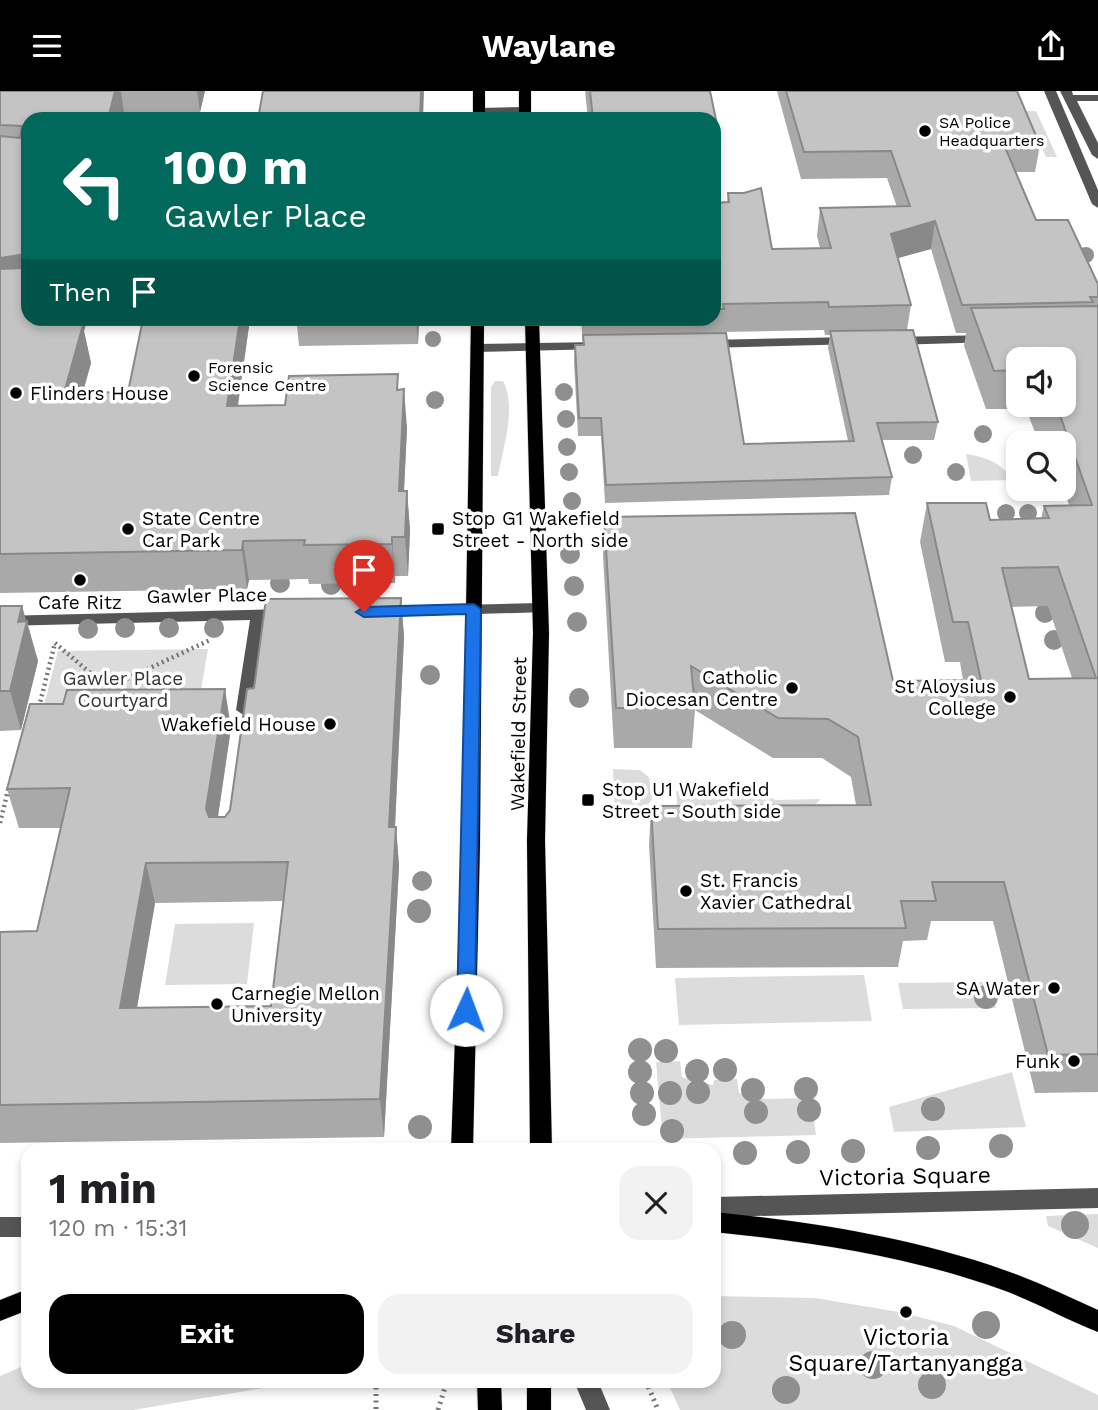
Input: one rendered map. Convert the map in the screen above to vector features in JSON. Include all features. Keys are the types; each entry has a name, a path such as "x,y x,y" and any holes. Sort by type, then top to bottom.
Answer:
{"main road":[{"path":"479,91 479,112"},
{"path":"525,91 525,112"},
{"path":"461,1143 471,843 477,326"},
{"name":"Wakefield Street","path":"532,326 540,608 536,840 541,1143"},
{"path":"721,1223 855,1242 921,1255 1005,1281 1098,1321"},
{"path":"0,1311 21,1302"},
{"path":"489,1388 490,1410"},
{"path":"538,1388 539,1410"}],"street":[{"path":"1050,91 1098,204"},
{"path":"1068,95 1098,98"},
{"path":"1068,95 1098,155"},
{"path":"696,344 1001,339"},
{"path":"477,348 614,346"},
{"path":"364,612 540,608"},
{"name":"Gawler Place","path":"0,621 311,613"},
{"path":"242,731 259,615"},
{"name":"Victoria Square","path":"721,1207 1098,1198"},
{"path":"0,1227 21,1227"},
{"path":"589,1388 598,1410"}],"path":[{"path":"96,693 212,640"},
{"path":"36,721 55,643 108,688"},
{"path":"0,823 10,780"},
{"path":"376,1388 376,1410"},
{"path":"438,1410 445,1388"},
{"path":"649,1388 658,1410"}],"green space":[{"path":"1025,111 1036,111 1057,157 1046,157"},
{"path":"495,381 503,381 507,391 509,415 498,476 491,476 491,387"},
{"path":"966,454 993,462 1006,471 1006,480 971,481"},
{"name":"Gawler Place Courtyard","path":"208,649 195,726 38,728 58,651"},
{"path":"613,769 640,770 649,777 652,799 641,812 632,817 615,820"},
{"path":"759,789 775,800 821,799 783,835 680,836 676,791"},
{"path":"254,923 247,984 165,985 175,924"},
{"path":"864,975 872,1021 679,1025 675,978"},
{"path":"989,982 996,1008 903,1009 898,983"},
{"path":"680,1061 682,1077 713,1085 714,1080 737,1079 739,1093 764,1099 811,1098 816,1135 663,1139 656,1062"},
{"path":"1012,1072 1026,1127 894,1132 889,1107"},
{"path":"1098,1214 1098,1248 1048,1226 1046,1216"},
{"path":"721,1296 815,1298 899,1312 954,1326 1098,1395 1098,1410 680,1410 670,1388 721,1388"},
{"path":"21,1367 21,1388 263,1388 133,1410 0,1410 0,1376"}],"building":[{"path":"0,91 115,91 110,112 21,112 21,126 0,125"},
{"path":"263,91 421,91 420,112 259,112"},
{"path":"590,91 710,91 714,112 592,112"},
{"path":"786,91 1017,91 1040,145 1004,145 1036,220 1068,220 1098,284 1098,297 1090,297 1093,302 962,305 935,221 891,234 911,305 829,307 828,302 723,304 724,309 721,309 721,203 729,202 728,193 744,193 761,188 772,249 831,248 820,208 910,206 891,151 804,152"},
{"path":"21,132 21,262 20,255 0,258 0,136 20,138"},
{"path":"21,268 21,326 83,326 64,393 128,392 142,326 239,326 227,406 285,405 289,376 398,374 397,390 404,389 399,491 407,491 405,537 392,537 392,544 304,545 305,540 243,541 242,550 0,554 0,269"},
{"path":"1098,306 1098,1054 1048,1055 1004,882 932,882 936,901 901,901 906,928 658,929 651,806 871,805 858,737 828,719 778,718 691,666 695,708 616,708 604,517 855,513 893,681 981,680 968,622 953,622 927,503 986,503 990,520 1049,518 1044,506 1092,505 1076,460 1076,431 1066,431 1061,417 1076,417 1076,347 1006,347 1006,370 994,371 971,308","holes":["1058,567 1096,678 1029,679 1002,568"]},
{"path":"913,330 938,422 877,423 892,477 606,485 601,418 579,418 575,345 584,345 583,335 726,333 744,444 854,441 830,331"},
{"path":"401,598 389,827 396,827 380,1099 0,1105 0,932 37,931 70,788 7,789 30,704 63,704 67,690 225,689 206,809 209,817 225,817 230,810 247,689 254,688 266,599","holes":["288,862 271,1006 120,1008 146,863"]},
{"path":"0,606 22,606 18,622 27,621 10,691 0,691"}],"place":[{"name":"SA Police Headquarters","path":"925,131"},
{"name":"Forensic Science Centre","path":"194,376"},
{"name":"Flinders House","path":"16,393"},
{"name":"State Centre Car Park","path":"128,529"},
{"name":"Stop G1 Wakefield Street - North side","path":"438,529"},
{"name":"Cafe Ritz","path":"80,580"},
{"name":"Catholic Diocesan Centre","path":"792,688"},
{"name":"St Aloysius College","path":"1010,697"},
{"name":"Wakefield House","path":"330,724"},
{"name":"Stop U1 Wakefield Street - South side","path":"588,800"},
{"name":"St. Francis Xavier Cathedral","path":"686,891"},
{"name":"SA Water","path":"1054,988"},
{"name":"Carnegie Mellon University","path":"217,1004"},
{"name":"Funk","path":"1074,1061"},
{"name":"Victoria Square/Tartanyangga","path":"906,1312"}],"route":[{"path":"364,612 474,609 466,1010"}]}
